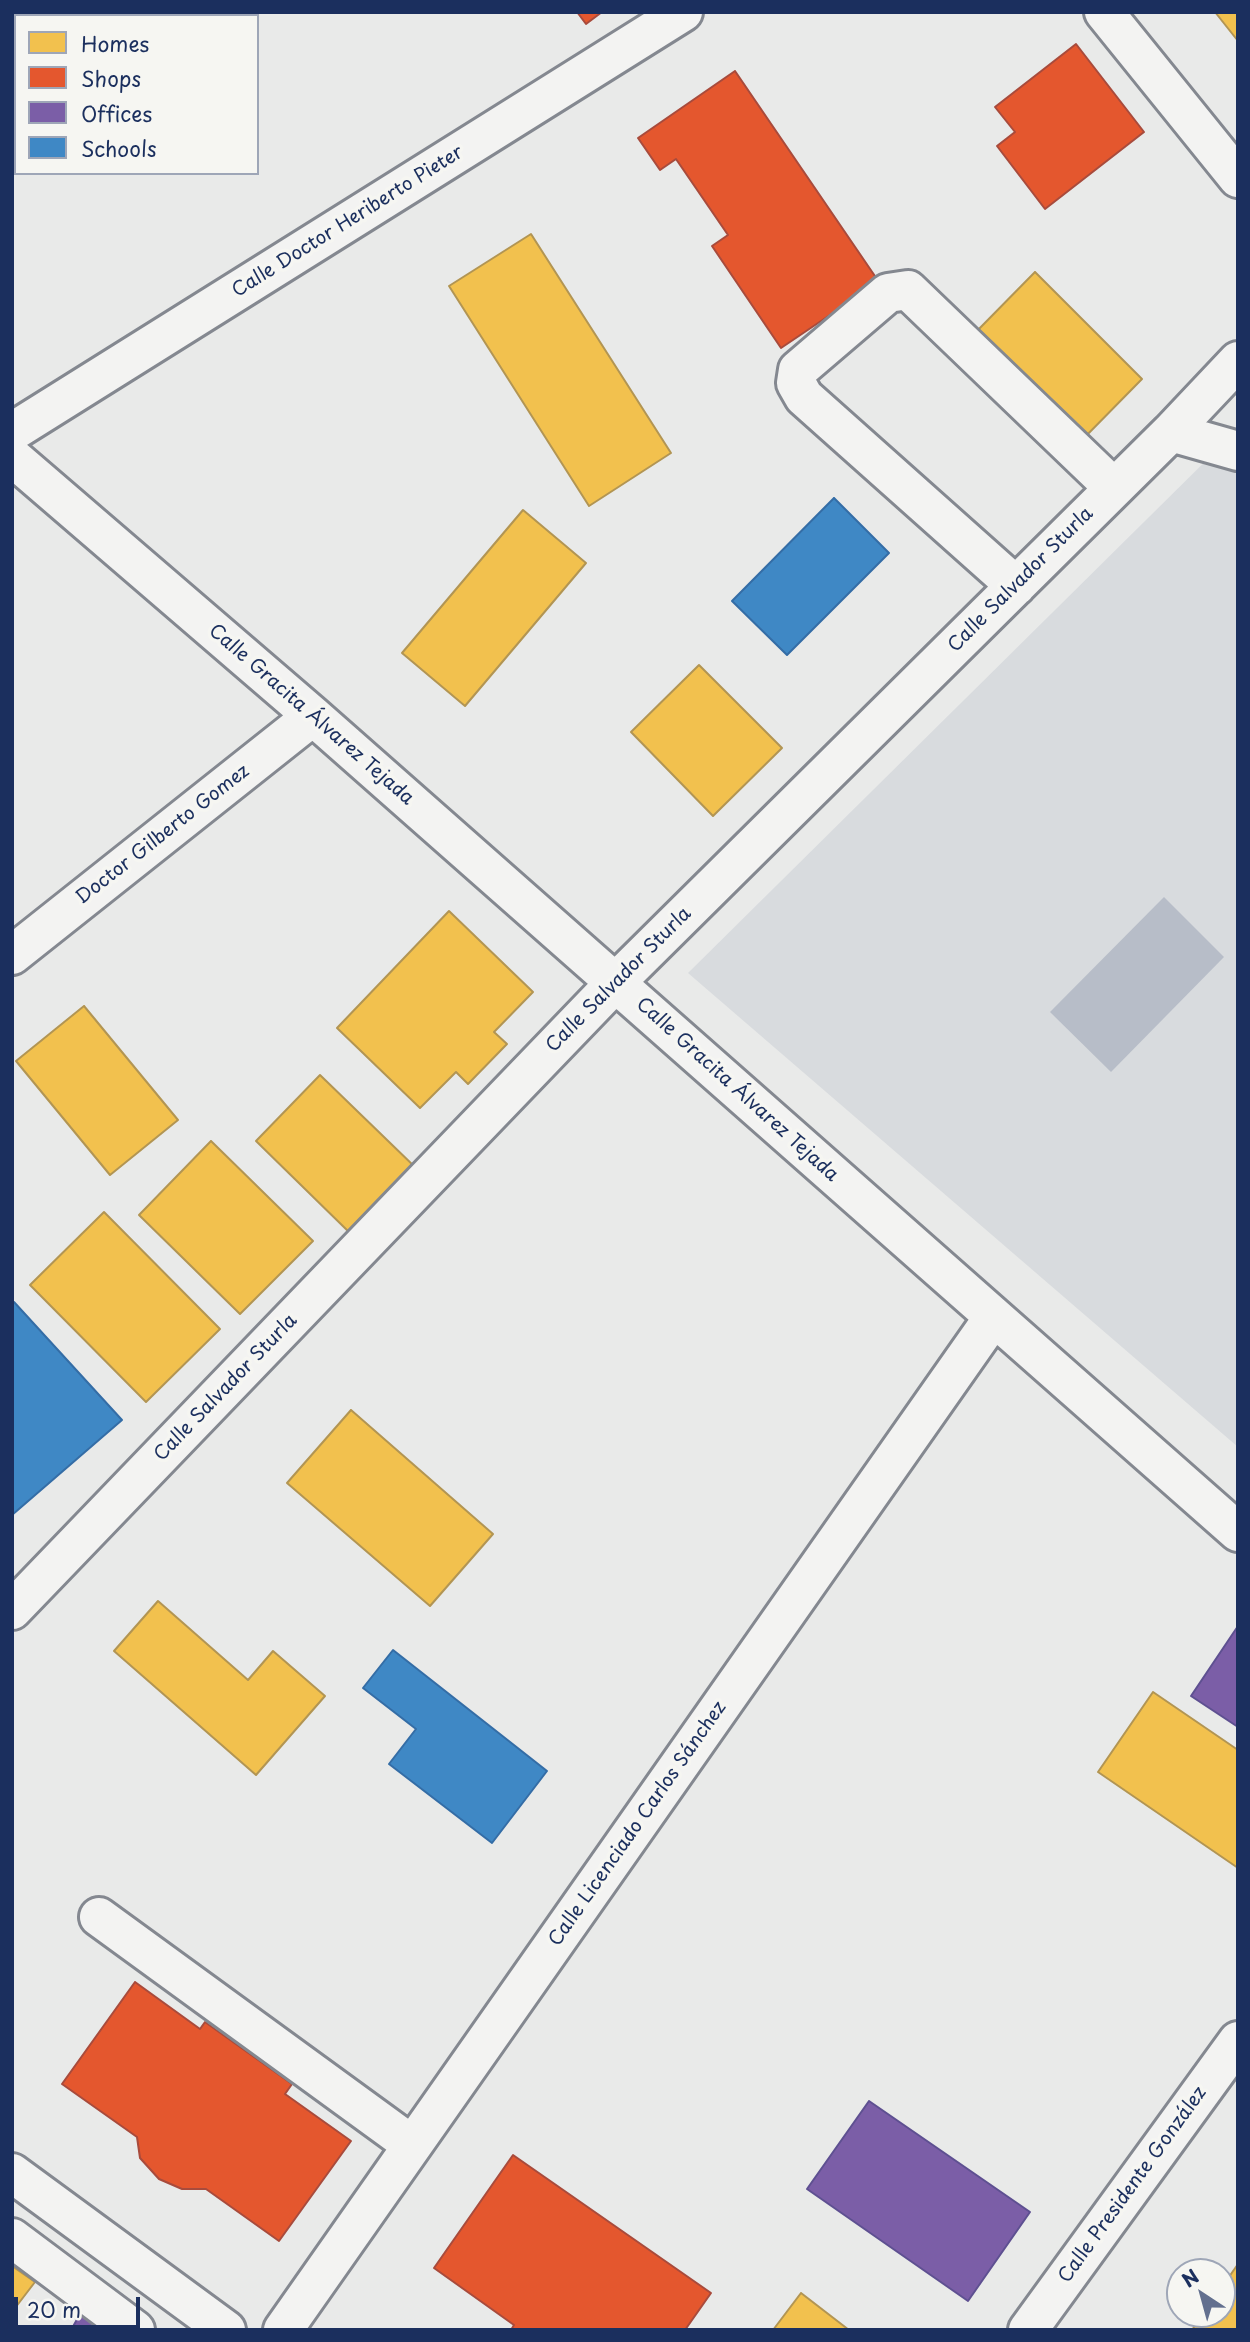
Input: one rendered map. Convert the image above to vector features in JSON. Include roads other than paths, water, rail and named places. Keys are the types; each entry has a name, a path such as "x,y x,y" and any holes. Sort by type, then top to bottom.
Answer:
{"street":[{"name":"Calle Doctor Heriberto Pieter","path":"12,432 683,12"},
{"path":"1104,12 1238,178"},
{"path":"1016,586 804,397 796,383 798,370 888,293 908,290 1114,488"},
{"name":"Calle Salvador Sturla","path":"12,1610 616,982 1171,432 1238,361"},
{"path":"1171,432 1238,452"},
{"name":"Calle Gracita Álvarez Tejada","path":"12,457 313,716 1238,1532"},
{"name":"Doctor Gilberto Gomez","path":"12,955 313,716"},
{"name":"Calle Licenciado Carlos Sánchez","path":"283,2330 993,1318"},
{"path":"99,1917 412,2145"},
{"name":"Calle Presidente González","path":"1028,2330 1238,2041"},
{"path":"12,2173 226,2330"},
{"path":"12,2238 135,2330"}]}
